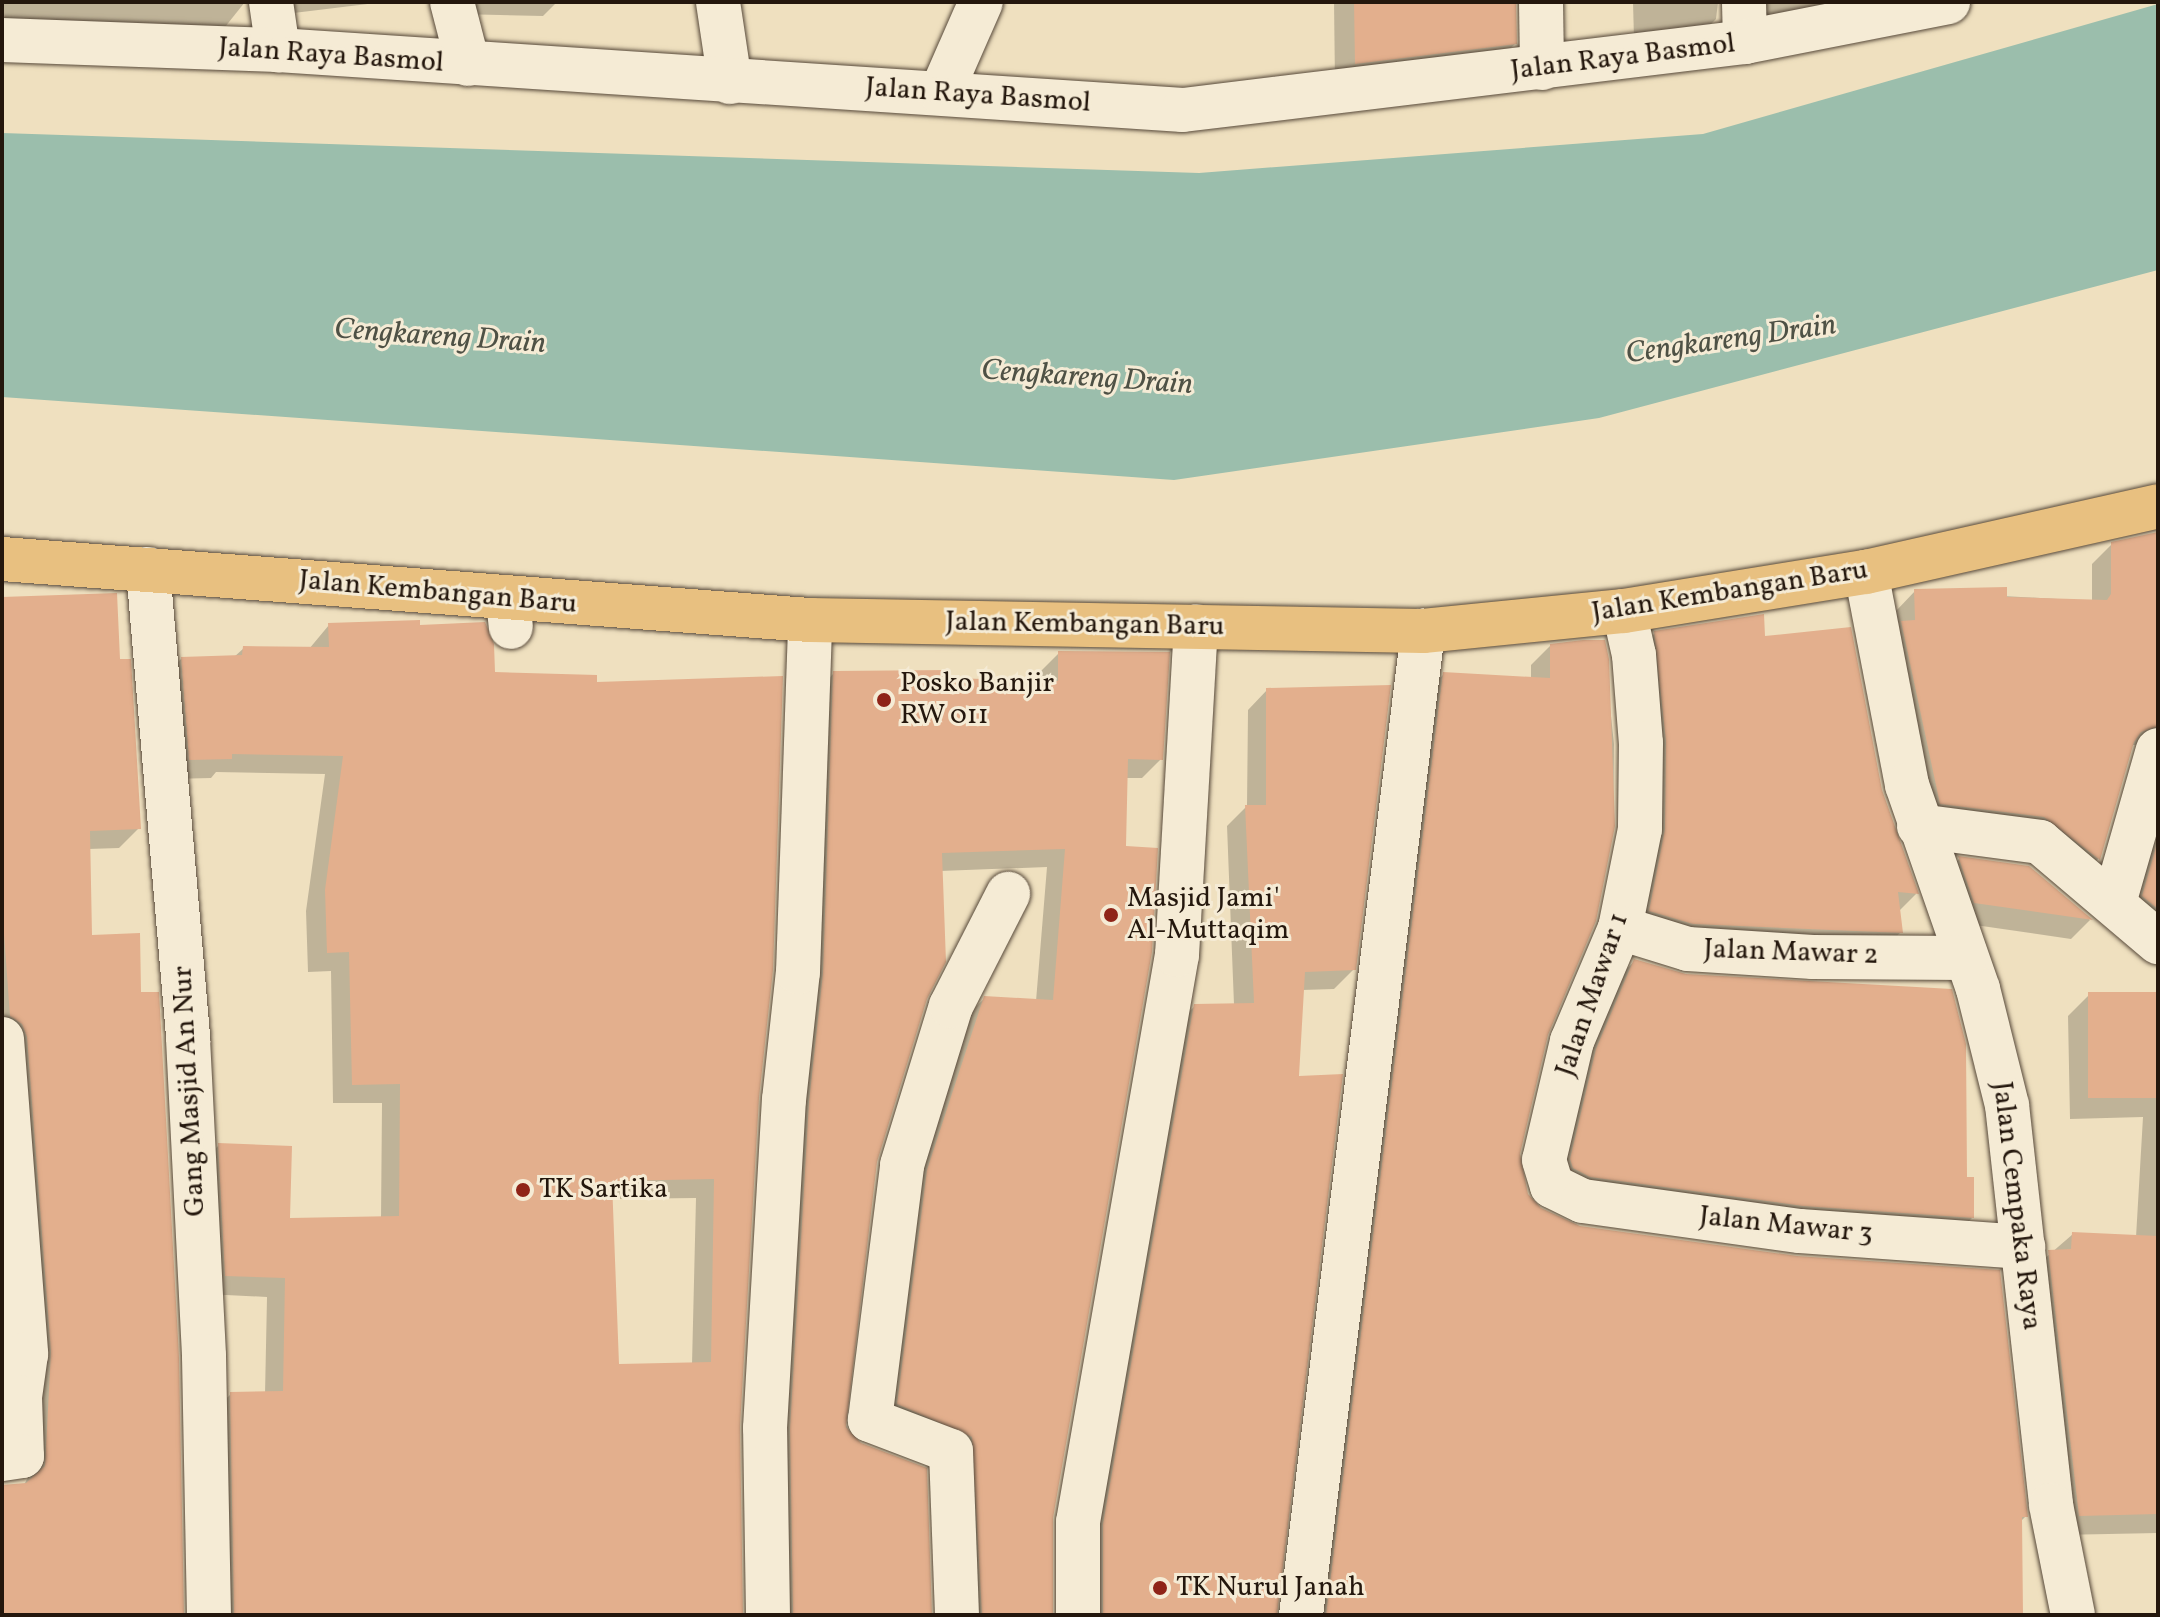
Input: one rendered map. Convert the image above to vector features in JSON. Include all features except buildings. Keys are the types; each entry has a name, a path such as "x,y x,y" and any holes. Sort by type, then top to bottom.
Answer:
{"main road":[{"name":"Jalan Kembangan Baru","path":"2,559 148,569 509,614 1423,631 1624,611 1866,572 2158,506"}],"street":[{"path":"271,2 278,50"},
{"path":"452,2 468,64"},
{"path":"718,2 730,82"},
{"path":"941,93 981,2"},
{"path":"1541,2 1542,68"},
{"name":"Jalan Raya Basmol","path":"2,40 278,50 1183,110 1542,68 1745,22 1948,2"},
{"name":"Gang Masjid An Nur","path":"148,569 149,620 175,841 188,1039 204,1356 209,1615"},
{"name":"Jalan Cempaka Raya","path":"1866,572 1919,826 1965,958 2007,1105 2051,1505 2073,1615"},
{"name":"Jalan Mawar 1","path":"1552,1186 1544,1160 1572,1041 1620,928 1640,829 1641,743 1634,655 1624,611"},
{"path":"768,1615 765,1428 784,1100 798,972 810,620"},
{"path":"1078,1615 1078,1522 1177,955 1196,627"},
{"path":"1301,1615 1423,631"},
{"path":"2114,903 2158,750"},
{"path":"1919,826 2040,842 2158,942"},
{"path":"957,1615 951,1451 870,1420 902,1165 951,1006 1008,894"},
{"name":"Jalan Mawar 2","path":"1620,928 1688,949 1813,957 1965,958"},
{"path":"2,1039 26,1354 20,1397 23,1452 19,1458 2,1459"},
{"name":"Jalan Mawar 3","path":"1552,1186 1583,1201 1800,1231 2023,1247"}],"water":[{"name":"Cengkareng Drain","path":"2158,4 2158,270 1599,418 1174,480 2,397 2,133 1199,173 1703,134"}],"place":[{"name":"Posko Banjir RW 011","path":"884,700"},
{"name":"Masjid Jami' Al-Muttaqim","path":"1111,915"},
{"name":"TK Sartika","path":"523,1190"},
{"name":"TK Nurul Janah","path":"1160,1588"}]}
